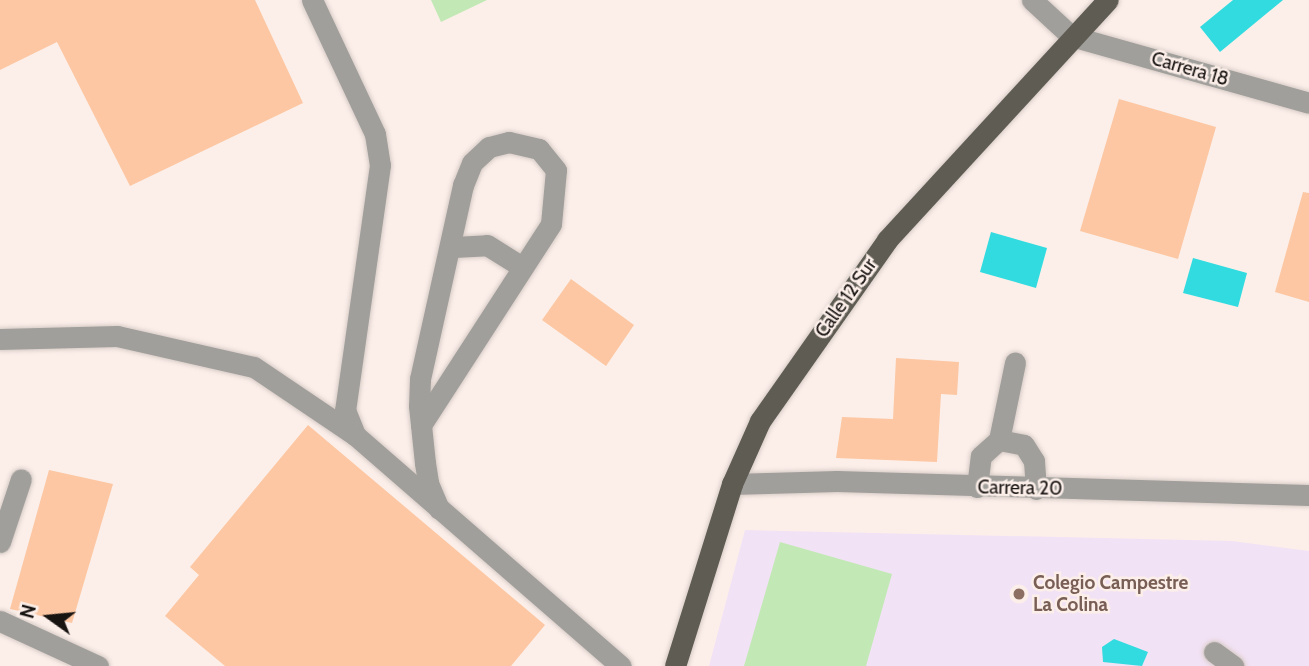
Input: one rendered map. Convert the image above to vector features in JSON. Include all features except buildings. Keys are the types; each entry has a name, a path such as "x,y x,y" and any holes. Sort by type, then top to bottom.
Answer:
{"main road":[{"name":"Calle 12 Sur","path":"674,662 732,484 760,421 887,240 1071,36 1108,0"}],"street":[{"path":"312,0 375,134 380,165 345,410 355,435"},
{"path":"1032,0 1071,36"},
{"name":"Carrera 18","path":"1071,36 1308,102"},
{"path":"421,425 519,265 551,224 559,192 556,170 539,149 509,142 489,147 472,163 454,247 420,379 421,425 428,483 439,509"},
{"path":"454,247 487,245 519,265"},
{"path":"0,339 117,336 206,352 254,367 355,435 621,666"},
{"path":"977,487 981,456 999,440 1015,363"},
{"path":"999,440 1024,445 1034,461 1036,489"},
{"path":"0,542 21,479"},
{"name":"Carrera 20","path":"732,484 837,481 1309,495"},
{"path":"0,621 25,635 98,666"},
{"path":"1214,652 1233,666"}],"shaded area":[{"name":"Colegio Campestre La Colina","path":"745,530 1232,541 1309,551 1309,666 709,666"}],"green space":[{"path":"431,0 487,0 441,22"},
{"path":"780,542 892,574 866,666 744,666"}],"water":[{"path":"1233,0 1283,0 1220,52 1200,27"},
{"path":"991,232 1047,248 1036,288 980,272"},
{"path":"1193,258 1247,273 1238,307 1183,293"},
{"path":"1114,639 1148,652 1142,666 1103,662 1102,647"}],"place":[{"name":"Colegio Campestre La Colina","path":"1019,594"}]}
